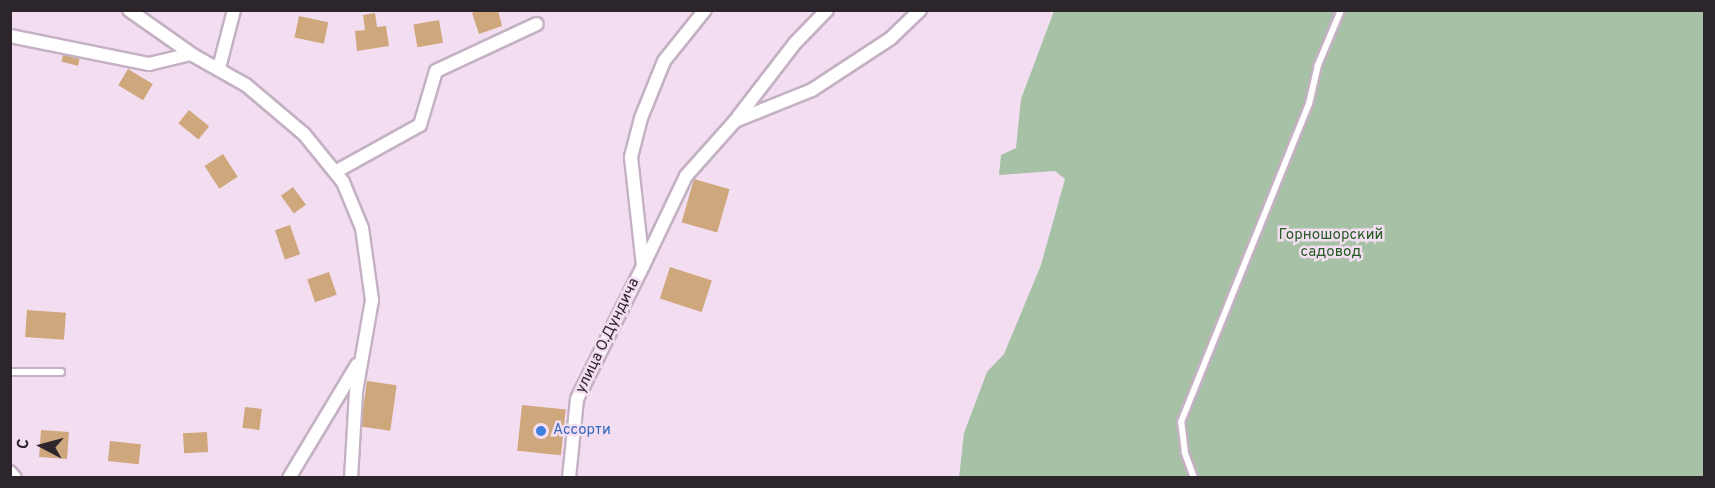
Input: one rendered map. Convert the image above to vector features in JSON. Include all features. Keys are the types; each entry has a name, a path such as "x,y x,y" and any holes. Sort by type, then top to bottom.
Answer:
{"street":[{"path":"129,10 193,55 219,68 304,134 343,182 362,228 372,300 356,392 351,477"},
{"path":"219,68 234,10"},
{"name":"улица О.Дундича","path":"643,266 631,157 641,118 663,61 705,10"},
{"name":"улица О.Дундича","path":"569,477 577,399 686,177 735,121 795,43 827,10"},
{"name":"улица О.Дундича","path":"735,121 812,90 890,39 920,10"},
{"path":"335,172 420,124 436,71 537,24"},
{"path":"10,36 149,64 193,55"},
{"path":"289,477 364,351"},
{"path":"10,472 15,477"}],"lane":[{"path":"1194,477 1185,453 1181,422 1309,104 1318,65 1341,10"},
{"path":"10,372 61,372"}],"green space":[{"name":"Горношорский садовод","path":"1054,11 1704,11 1704,477 959,478 964,433 987,372 1004,354 1041,265 1065,179 1055,171 999,175 1001,155 1016,148 1021,99"}],"building":[{"path":"480,10 498,10 502,26 479,34 472,13"},
{"path":"375,13 377,27 386,26 389,46 357,51 355,31 365,30 363,15"},
{"path":"299,16 328,22 324,44 294,38"},
{"path":"439,20 443,43 417,47 413,25"},
{"path":"63,55 80,59 78,66 61,62"},
{"path":"128,69 153,84 143,100 118,85"},
{"path":"189,110 209,126 199,140 178,123"},
{"path":"223,154 238,177 219,189 205,166"},
{"path":"694,179 730,189 717,232 682,222"},
{"path":"293,187 306,205 294,214 281,196"},
{"path":"290,225 300,254 285,260 275,230"},
{"path":"670,267 712,281 702,312 660,298"},
{"path":"329,272 337,295 315,302 307,279"},
{"path":"27,310 66,313 64,340 25,337"},
{"path":"367,381 397,385 390,431 361,427"},
{"name":"Ассорти","path":"522,405 566,410 561,455 517,451"},
{"path":"245,407 262,409 259,430 242,428"},
{"path":"41,430 69,432 67,459 39,457"},
{"path":"207,432 208,452 184,453 183,433"},
{"path":"110,441 141,444 139,464 108,461"}],"place":[{"name":"Ассорти","path":"541,431"}]}
